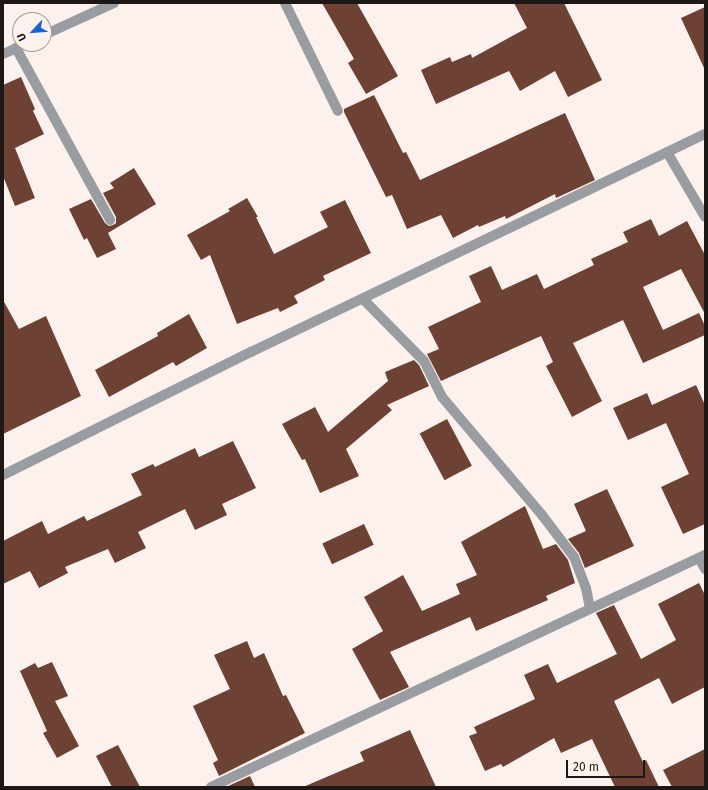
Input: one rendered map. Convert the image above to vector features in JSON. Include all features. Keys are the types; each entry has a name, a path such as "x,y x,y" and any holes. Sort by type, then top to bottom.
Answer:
{"street":[{"path":"52,31 114,3"},
{"path":"285,3 338,111"},
{"path":"23,52 110,220"},
{"path":"3,475 363,298 705,134"},
{"path":"667,152 705,217"},
{"path":"363,298 424,361 442,397 542,515 574,557 586,588 590,610"},
{"path":"212,787 702,557 705,569"}],"building":[{"path":"322,3 357,3 398,76 366,94 348,63 354,59"},
{"path":"514,3 564,3 602,80 568,97 555,71 520,91 509,71 436,104 421,70 450,57 452,62 471,54 472,58 527,28"},
{"path":"705,7 705,70 681,18"},
{"path":"21,77 35,109 33,111 44,134 15,148 35,198 15,206 3,176 3,85"},
{"path":"374,95 403,153 406,152 420,180 565,113 595,180 556,198 555,194 506,219 505,216 479,227 478,225 453,238 441,215 407,229 392,195 386,197 344,112 344,109"},
{"path":"134,168 156,204 108,233 116,249 97,258 87,238 84,240 69,209 91,199 105,223 109,226 113,225 116,223 116,217 103,193 114,188 110,183"},
{"path":"247,198 258,217 256,217 274,254 328,227 320,212 345,200 371,253 323,276 325,280 294,296 298,303 280,312 278,308 237,324 210,255 201,260 187,235 230,211 228,209"},
{"path":"651,219 659,236 687,221 705,255 705,314 681,269 643,287 663,330 699,313 705,326 705,335 643,363 623,320 573,343 602,401 572,417 546,366 553,362 541,336 441,381 427,354 439,349 428,327 481,302 469,276 491,266 502,290 537,274 544,289 594,265 591,259 628,242 623,232"},
{"path":"3,300 19,329 46,316 81,396 3,434"},
{"path":"189,314 207,348 176,366 173,362 109,397 95,370 158,336 157,333"},
{"path":"414,360 419,365 429,386 387,405 392,410 346,449 359,476 320,493 305,459 302,460 282,424 315,407 328,432 388,381 385,372"},
{"path":"696,385 705,405 705,524 683,534 661,487 689,474 666,423 628,440 613,408 647,393 652,405"},
{"path":"447,419 472,466 445,480 420,434"},
{"path":"233,441 256,488 222,504 227,515 195,530 185,509 138,532 146,548 115,563 108,549 65,567 68,573 39,588 30,571 3,584 3,541 42,521 48,534 84,516 87,521 142,495 131,474 153,464 155,467 195,448 199,457"},
{"path":"607,489 634,546 585,568 579,553 568,539 586,531 574,504"},
{"path":"525,506 543,549 556,544 568,560 575,583 546,596 548,600 476,631 470,617 390,652 409,687 380,700 352,649 383,631 364,597 403,575 422,611 460,594 456,584 477,575 461,542"},
{"path":"364,524 374,545 332,564 322,543"},
{"path":"699,583 705,595 705,687 672,704 659,678 614,701 643,762 646,760 659,787 615,787 592,739 561,753 554,738 503,767 501,764 485,771 469,736 477,733 474,727 535,699 524,675 548,664 557,683 617,654 596,613 614,605 641,659 676,640 658,604"},
{"path":"247,641 254,658 264,653 283,696 286,695 305,733 219,776 213,763 218,760 193,706 230,689 214,655"},
{"path":"52,662 68,696 55,701 79,746 57,758 43,733 47,731 20,671 35,663 38,668"},
{"path":"410,730 436,787 303,787 364,761 360,752"},
{"path":"118,745 140,787 112,787 96,756"},
{"path":"705,749 705,787 672,787 663,770"},
{"path":"250,776 255,787 226,787"}]}
